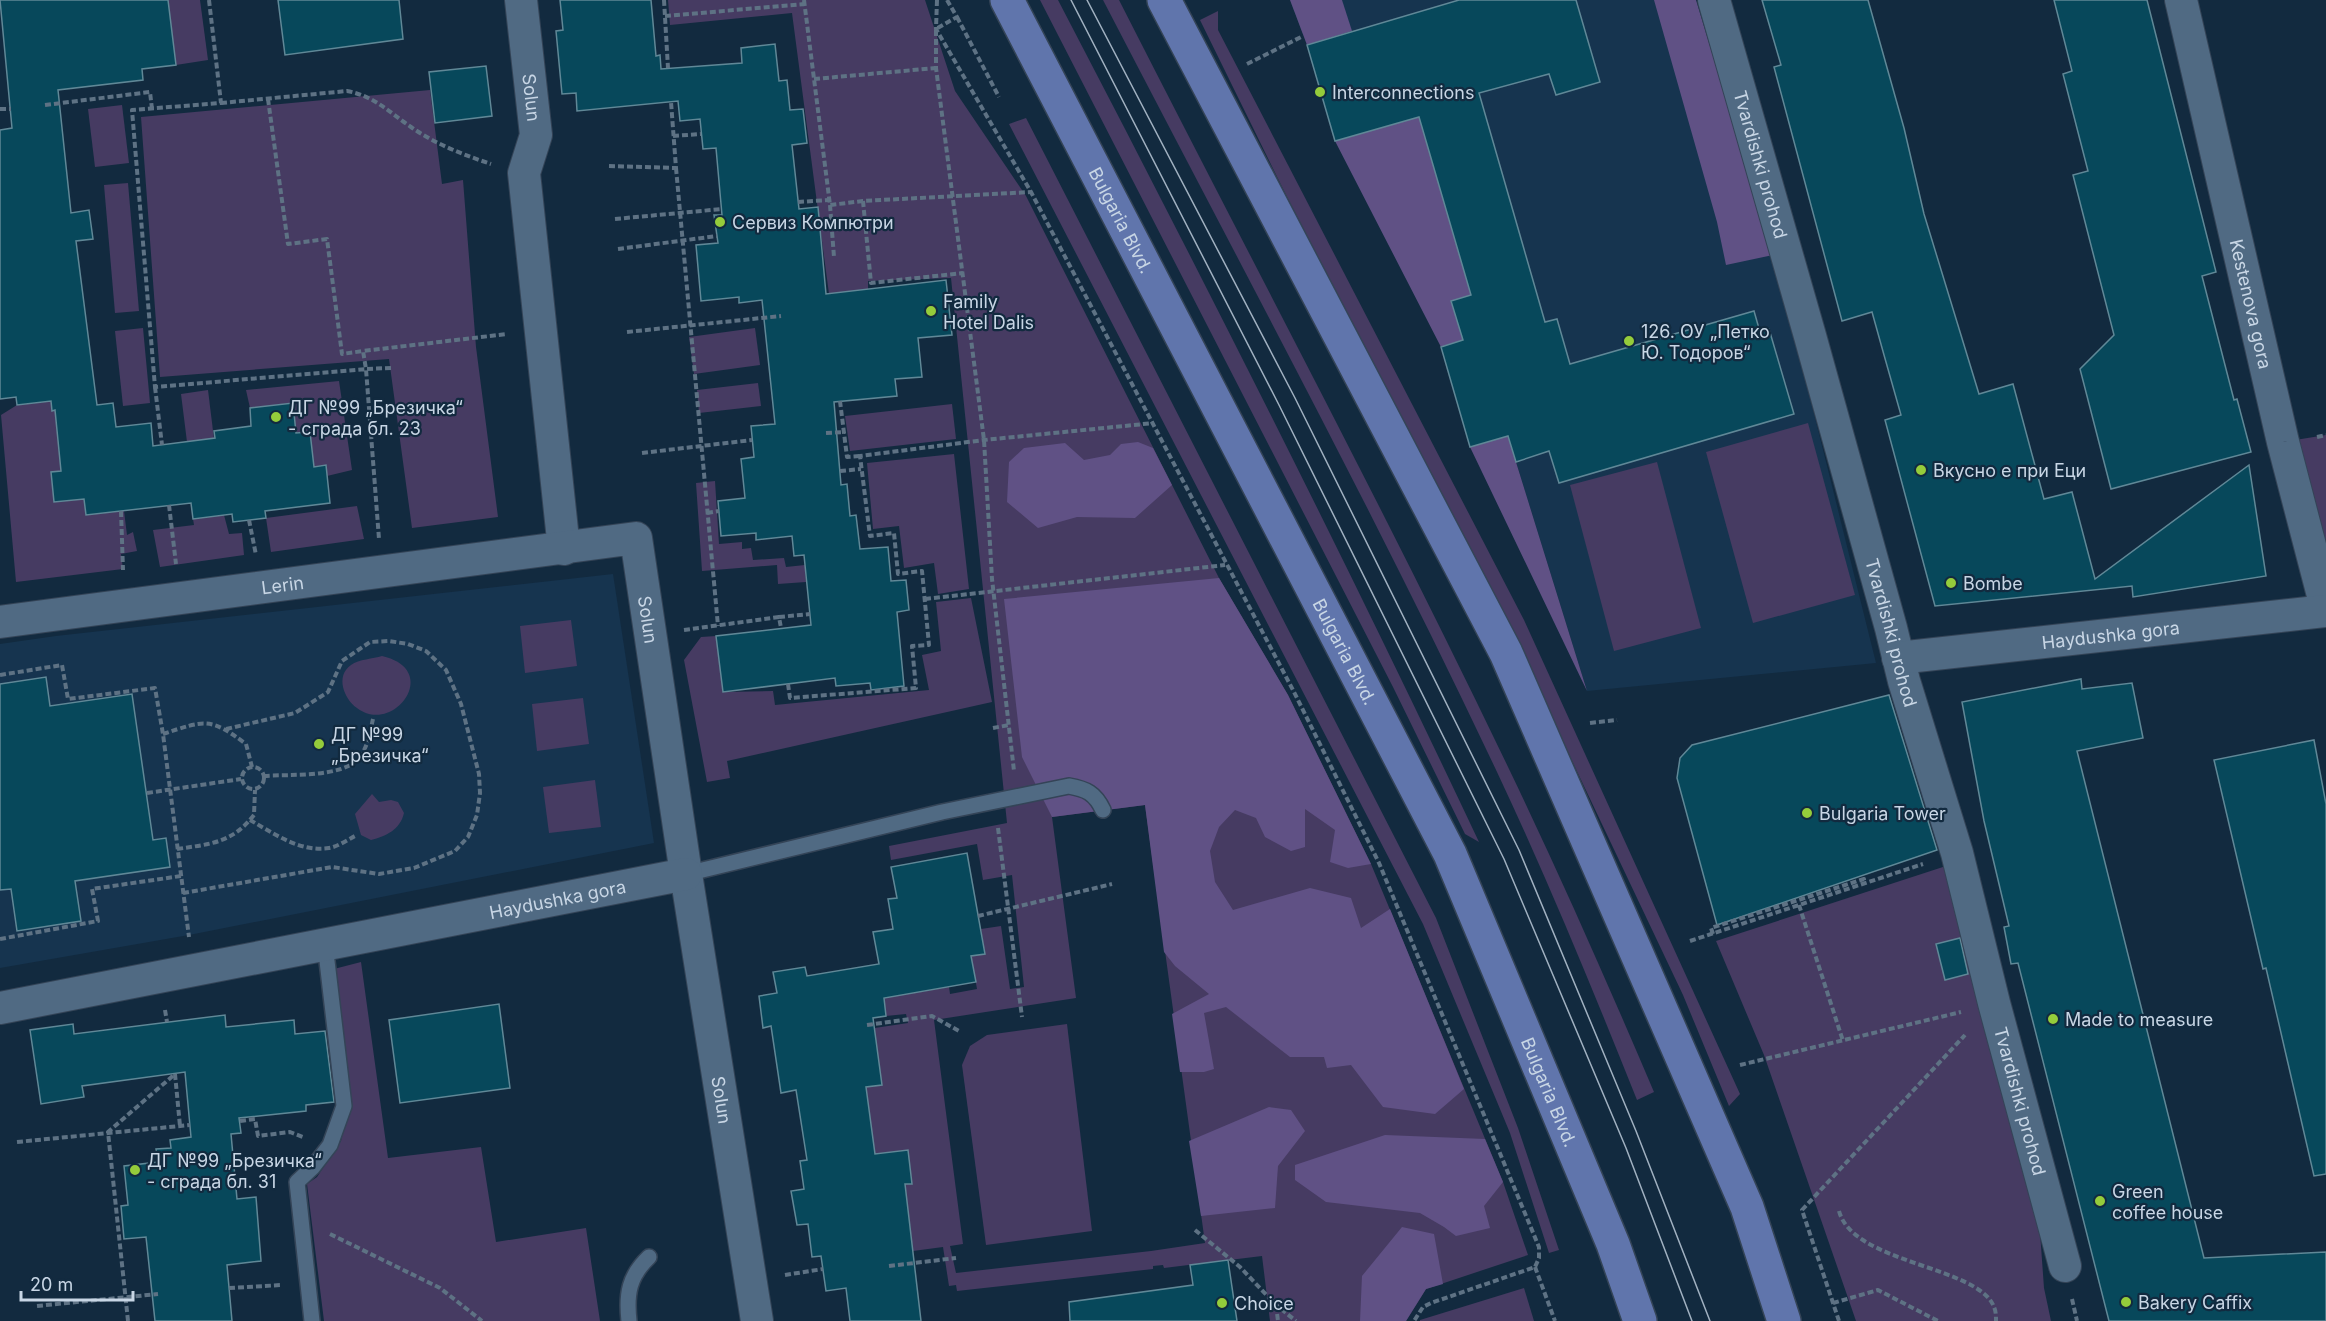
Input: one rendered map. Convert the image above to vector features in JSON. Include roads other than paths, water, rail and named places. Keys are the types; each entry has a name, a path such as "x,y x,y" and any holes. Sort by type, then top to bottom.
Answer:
{"main road":[{"name":"Bulgaria Blvd.","path":"1008,0 1450,854 1613,1244 1640,1321"},
{"path":"1164,0 1506,653 1747,1206 1784,1321"}],"street":[{"name":"Solun","path":"521,0 536,135 524,172 564,549 636,538 686,874 757,1321"},
{"name":"Tvardishki prohod","path":"1714,0 1892,628 1898,658 1957,853 1994,1003 2067,1277"},
{"name":"Kestenova gora","path":"2181,0 2283,442 2326,609"},
{"name":"Lerin","path":"0,622 564,549"},
{"name":"Haydushka gora","path":"1898,658 2326,609"},
{"name":"Haydushka gora","path":"0,1008 686,874"}],"lane":[{"name":"Haydushka gora","path":"686,874 942,812 1069,786 1087,789 1098,799 1103,810"},
{"path":"312,1321 297,1182 313,1167 330,1145 344,1106 325,944"},
{"path":"629,1321 630,1282 639,1267 649,1257"}],"tram line":[{"path":"1071,0 1279,405 1504,859 1626,1148 1692,1321"},
{"path":"1087,0 1295,398 1519,850 1636,1131 1710,1321"}],"place":[{"name":"Interconnections","path":"1320,92"},
{"name":"Сервиз Компютри","path":"720,222"},
{"name":"Family Hotel Dalis","path":"931,311"},
{"name":"126. ОУ „Петко Ю. Тодоров“","path":"1629,341"},
{"name":"ДГ №99 „Брезичка“ - сграда бл. 23","path":"276,417"},
{"name":"Вкусно е при Еци","path":"1921,470"},
{"name":"Bombe","path":"1951,583"},
{"name":"ДГ №99 „Брезичка“","path":"319,744"},
{"name":"Bulgaria Tower","path":"1807,813"},
{"name":"Made to measure","path":"2053,1019"},
{"name":"ДГ №99 „Брезичка“ - сграда бл. 31","path":"135,1170"},
{"name":"Green coffee house","path":"2100,1201"},
{"name":"Bakery Caffix","path":"2126,1302"},
{"name":"Choice","path":"1222,1303"}]}
